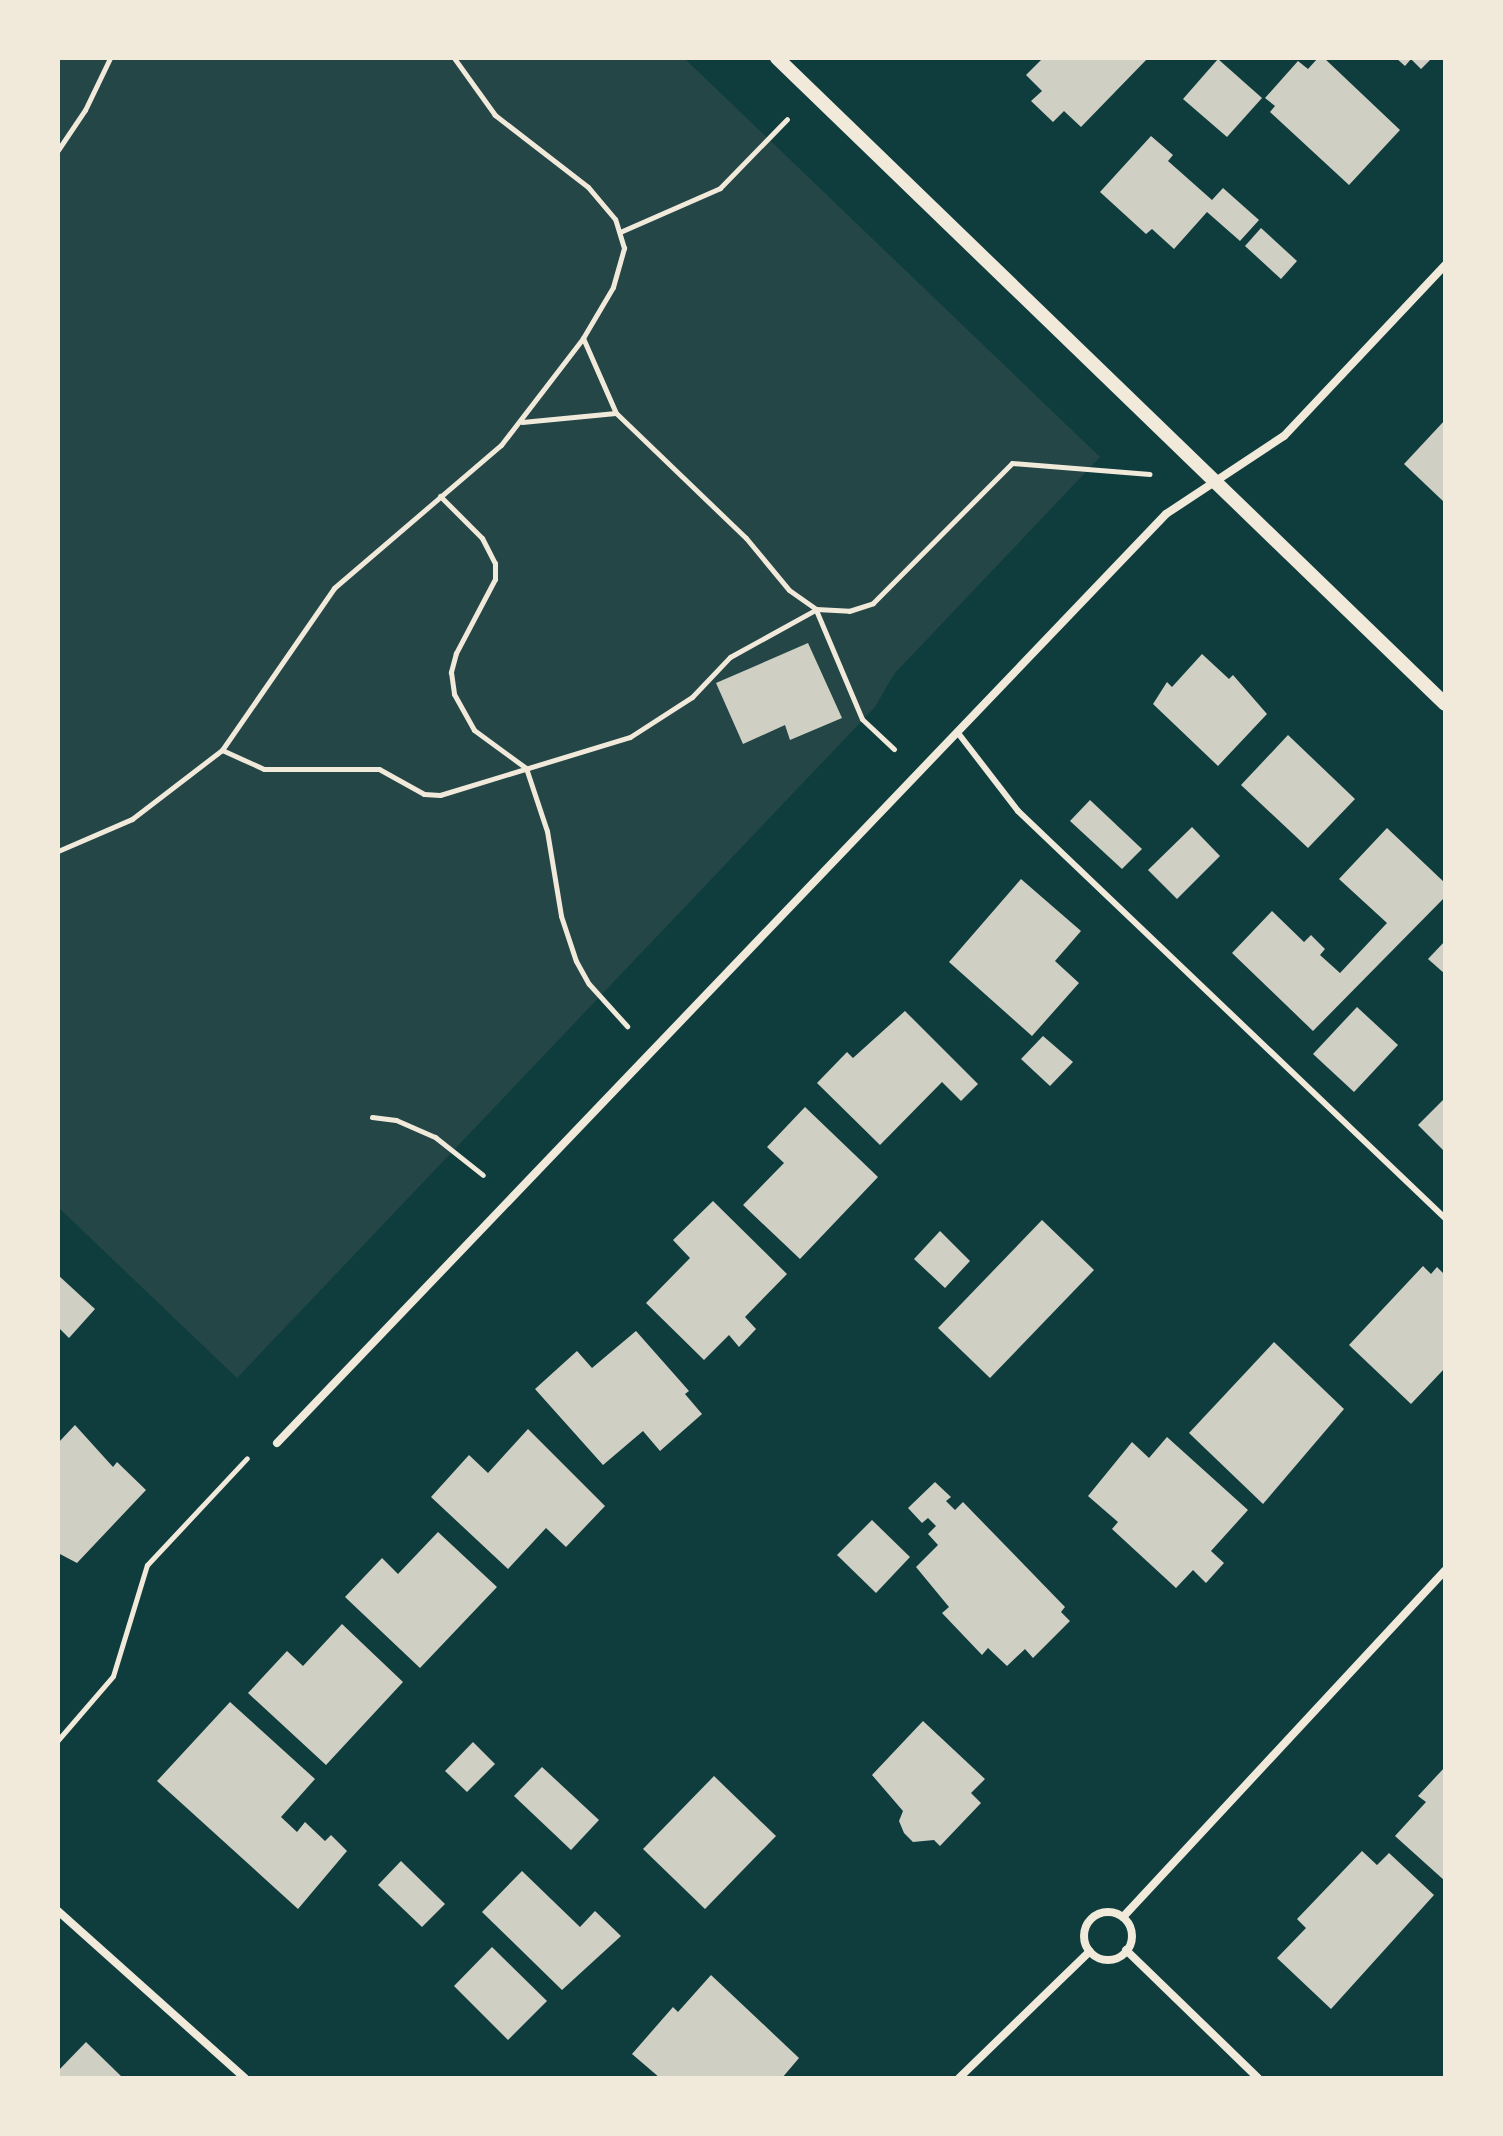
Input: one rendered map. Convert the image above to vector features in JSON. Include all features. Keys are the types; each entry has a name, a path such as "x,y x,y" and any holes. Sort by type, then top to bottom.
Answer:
{"street":[{"path":"777,58 1445,704"},
{"path":"277,1443 1166,514 1284,436 1445,265"},
{"path":"1123,1917 1445,1570"},
{"path":"58,1911 245,2078"},
{"path":"1108,1912 1123,1917 1132,1930 1126,1950 1110,1959 1090,1951 1084,1937 1089,1922 1108,1912"},
{"path":"1126,1950 1258,2078"},
{"path":"959,2078 1090,1951"}],"lane":[{"path":"958,733 1018,811 1445,1218"}],"path":[{"path":"58,150 85,110 110,58"},
{"path":"58,851 132,819 222,750 334,588 521,423 583,338 621,266 620,232 588,187 495,115 454,58"},
{"path":"620,232 720,188 812,92"},
{"path":"583,338 616,413 746,538 789,590 816,609 849,611 873,603 1012,463 1082,466"},
{"path":"521,423 616,413"},
{"path":"440,496 482,538 495,563 495,579 456,653 451,672 454,694 474,730 526,768 547,831 561,916 576,961 589,984 651,1053"},
{"path":"222,750 264,769 379,769 432,796 611,745 649,726 692,697 730,657 816,609"},
{"path":"816,609 862,719 919,774"},
{"path":"372,1117 396,1120 435,1137 512,1198"},
{"path":"58,1740 113,1676 147,1565 239,1462 277,1443"}],"shaded area":[{"path":"58,58 684,58 1100,457 894,674 875,707 237,1378 58,1207"}],"building":[{"path":"1043,58 1148,58 1081,127 1064,111 1053,122 1031,101 1042,91 1026,75"},
{"path":"1318,58 1324,58 1400,130 1349,185 1270,112 1275,106 1265,98 1298,61 1308,69"},
{"path":"1396,58 1432,58 1421,69 1411,59 1405,66"},
{"path":"1218,59 1262,98 1227,137 1183,99"},
{"path":"1151,136 1173,155 1168,161 1212,200 1223,188 1259,220 1240,241 1207,212 1174,249 1152,229 1146,234 1100,192"},
{"path":"1261,228 1297,261 1281,279 1245,246"},
{"path":"1445,420 1445,503 1404,464"},
{"path":"808,643 842,718 790,740 785,725 743,744 716,683"},
{"path":"1202,654 1229,679 1233,675 1267,714 1218,766 1153,704 1167,682 1172,687"},
{"path":"1288,735 1355,799 1308,848 1241,785"},
{"path":"1090,800 1142,849 1122,869 1070,821"},
{"path":"1192,827 1220,856 1177,899 1148,870"},
{"path":"1387,828 1445,883 1445,897 1313,1031 1232,953 1272,911 1304,942 1311,935 1325,949 1320,955 1340,973 1387,923 1339,879"},
{"path":"1021,879 1081,931 1055,961 1079,983 1032,1036 949,962"},
{"path":"1445,941 1445,974 1428,959"},
{"path":"1357,1007 1398,1045 1354,1092 1313,1054"},
{"path":"905,1011 978,1084 961,1101 942,1082 880,1145 817,1083 847,1052 853,1058"},
{"path":"1043,1036 1073,1062 1050,1086 1021,1059"},
{"path":"1445,1098 1445,1152 1418,1125"},
{"path":"805,1107 878,1177 800,1259 743,1205 784,1163 767,1147"},
{"path":"713,1201 787,1274 745,1317 756,1329 739,1347 729,1335 704,1360 646,1303 690,1258 673,1240"},
{"path":"1042,1220 1094,1270 990,1378 938,1328"},
{"path":"940,1231 970,1261 945,1288 914,1259"},
{"path":"1423,1266 1431,1274 1437,1267 1445,1275 1445,1368 1411,1404 1349,1345"},
{"path":"58,1275 95,1309 69,1338 58,1327"},
{"path":"636,1331 689,1391 685,1394 702,1414 660,1451 643,1431 603,1465 535,1389 577,1351 592,1368"},
{"path":"1274,1342 1344,1409 1263,1504 1189,1433"},
{"path":"75,1425 113,1467 117,1462 146,1490 77,1563 58,1553 58,1443"},
{"path":"528,1429 605,1506 566,1547 546,1528 508,1569 431,1497 469,1455 488,1473"},
{"path":"1167,1437 1248,1510 1211,1551 1224,1563 1206,1583 1193,1570 1176,1588 1112,1529 1118,1522 1088,1496 1132,1442 1149,1458"},
{"path":"935,1482 951,1497 946,1501 955,1510 963,1502 1065,1607 1061,1612 1070,1621 1033,1658 1025,1649 1007,1666 988,1648 982,1655 942,1613 949,1607 916,1567 938,1545 928,1534 936,1526 928,1518 922,1523 908,1508"},
{"path":"872,1520 910,1557 876,1593 837,1555"},
{"path":"438,1532 497,1587 420,1668 345,1597 382,1558 398,1574"},
{"path":"342,1624 403,1682 326,1765 248,1693 287,1651 303,1666"},
{"path":"230,1702 315,1779 281,1817 297,1832 305,1822 325,1841 331,1835 347,1851 298,1909 157,1781"},
{"path":"923,1721 985,1779 971,1793 981,1803 940,1846 934,1840 913,1842 904,1833 899,1821 903,1811 872,1775"},
{"path":"473,1742 495,1764 467,1792 445,1771"},
{"path":"542,1767 599,1820 571,1850 514,1796"},
{"path":"1445,1767 1445,1881 1395,1836 1426,1802 1418,1796"},
{"path":"714,1776 776,1836 705,1909 643,1849"},
{"path":"1362,1851 1377,1865 1389,1853 1434,1895 1331,2009 1277,1958 1306,1928 1297,1919"},
{"path":"401,1861 445,1904 422,1927 378,1885"},
{"path":"522,1871 580,1927 595,1911 621,1936 562,1990 482,1912"},
{"path":"492,1947 547,2001 508,2040 454,1986"},
{"path":"711,1975 799,2058 782,2078 660,2078 632,2054 673,2007 678,2012"},
{"path":"86,2042 123,2078 58,2078 58,2071"}]}
